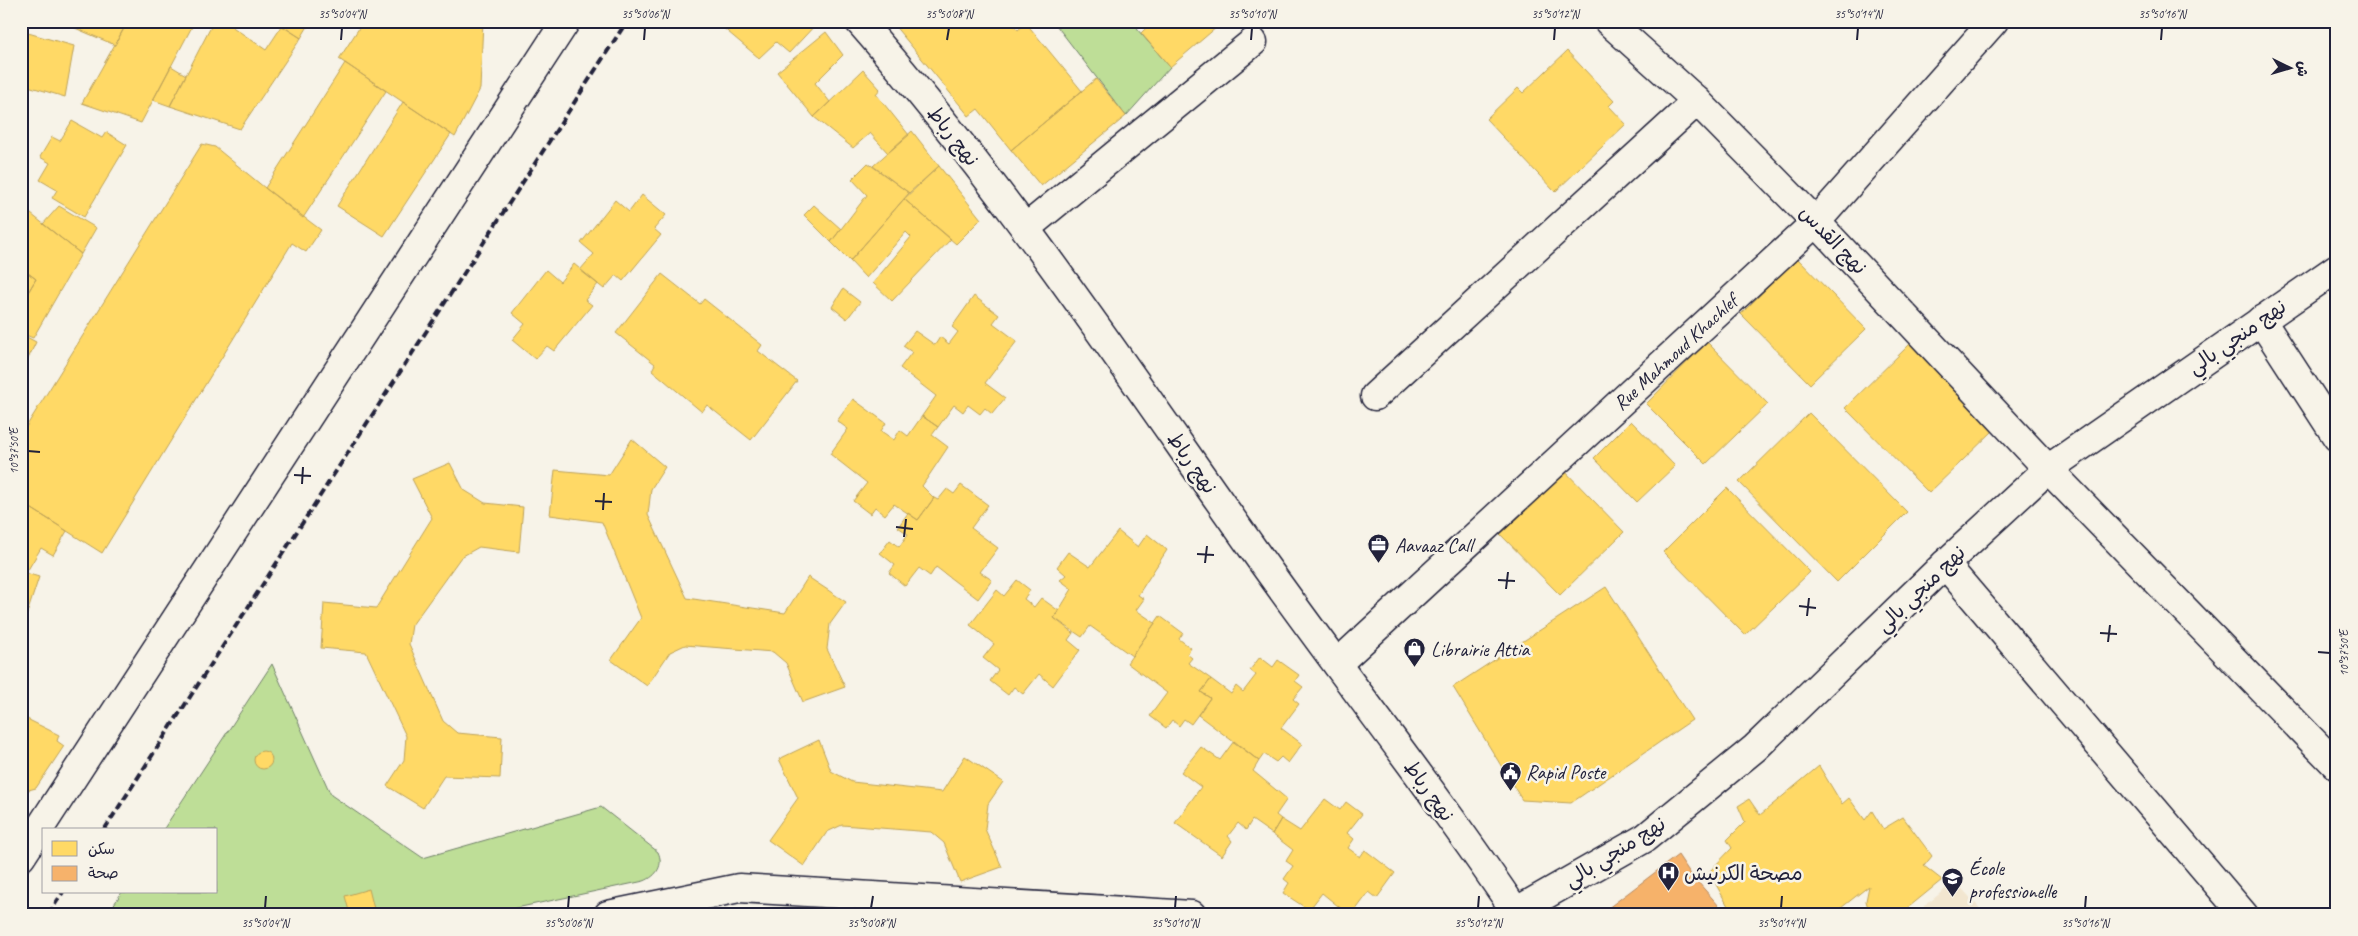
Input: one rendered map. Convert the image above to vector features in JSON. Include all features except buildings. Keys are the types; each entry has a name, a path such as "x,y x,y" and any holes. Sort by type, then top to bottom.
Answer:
{"street":[{"path":"21,857 29,826 566,21"},
{"name":"نهج رباط","path":"859,21 907,77 1026,228 1515,914"},
{"name":"نهج القدس","path":"1608,21 1697,101 1816,222 2048,469 2337,766"},
{"name":"Rue Mahmoud Khachlef","path":"1337,664 1816,222 1994,21"},
{"path":"1026,228 1253,42"},
{"path":"1375,396 1697,101"},
{"name":"نهج منجي بالي","path":"1515,914 1645,838 1755,748 1945,564 2048,469 2337,268"},
{"path":"2261,320 2337,437"},
{"path":"1945,564 2244,915"},
{"path":"608,915 739,888 1192,915"}],"shaded area":[{"name":"École professionelle","path":"1955,881 1986,915 1914,915"}],"green space":[{"path":"1053,21 1144,21 1137,29 1170,67 1126,116"},
{"path":"272,664 331,795 423,858 601,807 658,852 660,866 653,876 644,881 483,915 107,915 121,894 218,894 218,828 164,828"}],"railway":[{"path":"105,828 627,21"},
{"path":"48,915 62,894"}],"place":[{"name":"Aavaaz Call","path":"1379,564"},
{"name":"Librairie Attia","path":"1415,668"},
{"name":"Rapid Poste","path":"1510,791"},
{"name":"مصحة الكرنيش","path":"1668,892"},
{"name":"École professionelle","path":"1953,898"}]}
